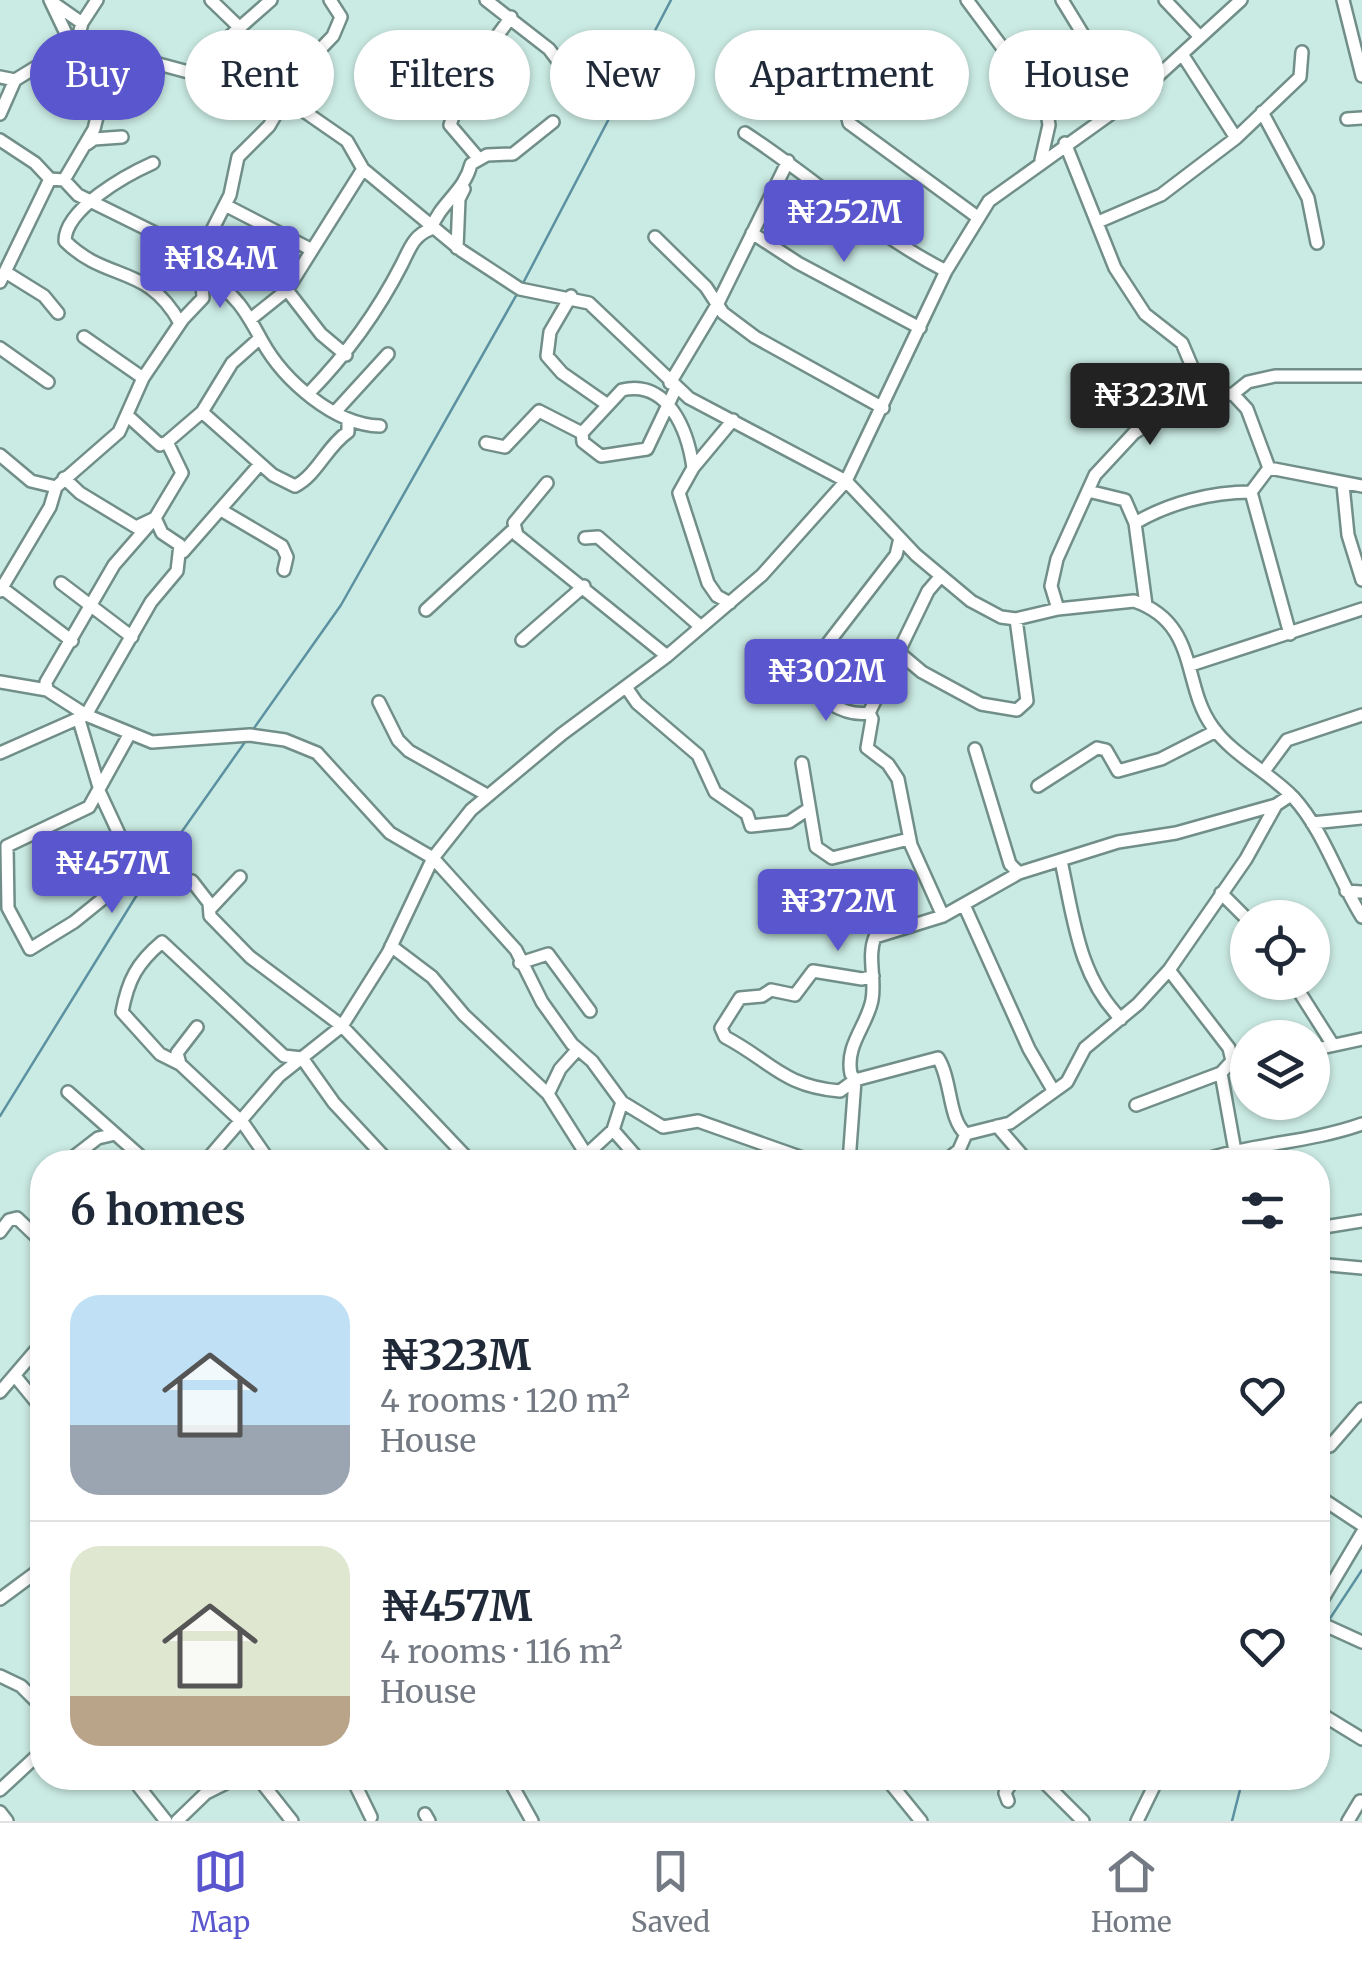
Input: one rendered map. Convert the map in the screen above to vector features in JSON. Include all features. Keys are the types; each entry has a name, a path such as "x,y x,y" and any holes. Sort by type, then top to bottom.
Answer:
{"street":[{"path":"79,30 97,0"},
{"path":"211,0 239,27"},
{"path":"237,30 271,0"},
{"path":"330,0 340,22 334,30"},
{"path":"486,0 550,49"},
{"path":"966,0 1046,106 1049,125 1041,160"},
{"path":"1062,0 1080,30"},
{"path":"1164,0 1200,37"},
{"path":"1164,69 1241,0"},
{"path":"1342,0 1356,16 1362,76"},
{"path":"51,1 82,23"},
{"path":"51,1 67,30"},
{"path":"479,159 450,124 458,102 454,96 511,17"},
{"path":"1098,222 1161,195 1236,138 1300,77 1302,52"},
{"path":"1182,54 1236,138"},
{"path":"0,114 15,80 30,71"},
{"path":"0,78 15,80"},
{"path":"1262,112 1308,198 1318,243"},
{"path":"1347,119 1362,118"},
{"path":"64,180 84,148 94,120"},
{"path":"72,640 1,590 5,569 50,507 60,482 111,440 128,416 143,378 180,324 204,298 200,254 225,205 238,157 272,120"},
{"path":"317,120 347,141 363,169 457,248 520,289 570,296 600,311 673,386 846,480 900,538 971,602 1001,617 1016,619 1058,609 1134,601 1146,605 1173,630 1192,665 1216,731 1291,794 1312,823 1362,917"},
{"path":"848,120 976,216"},
{"path":"217,1150 243,1123 264,1091 342,1026 391,946 433,858 487,795 667,656 762,575 846,480 976,216 1041,160 1098,120"},
{"path":"457,248 463,185 471,164 512,154 553,122"},
{"path":"745,133 788,161 860,221 946,271"},
{"path":"84,148 94,139 122,137"},
{"path":"0,140 35,163 50,179 64,180 78,195 156,234 186,255 200,254"},
{"path":"1064,142 1115,268 1145,314 1182,343 1204,395"},
{"path":"693,468 681,424 668,400 633,388 606,403 582,433 582,442 601,456 647,448 658,433 668,400 673,386 788,161"},
{"path":"153,163 91,200 64,234 65,241 93,263 155,287 180,324"},
{"path":"252,318 287,290 346,190 363,169"},
{"path":"50,179 3,278 44,296 58,313"},
{"path":"309,394 346,354 382,303 417,236 431,228 437,213 463,185"},
{"path":"225,205 312,250"},
{"path":"752,233 798,263 920,328"},
{"path":"655,237 718,302 722,312 755,337 788,351 882,408"},
{"path":"204,279 230,294 252,318 260,338 309,394 358,426 380,426"},
{"path":"287,290 321,334 346,354"},
{"path":"570,296 550,332 547,356 562,374 606,403"},
{"path":"84,338 143,378"},
{"path":"128,416 160,445 166,442 202,412 232,363 260,338"},
{"path":"0,348 48,382"},
{"path":"335,412 388,354"},
{"path":"1058,609 1051,586 1052,573 1088,490 1104,463 1157,416 1204,395 1234,394 1248,382 1275,376 1362,376"},
{"path":"1234,394 1247,410 1269,468"},
{"path":"486,443 505,447 539,411 582,433"},
{"path":"202,412 284,483 300,484 329,446 348,432 348,420"},
{"path":"730,602 717,596 708,583 680,493 693,468 733,420"},
{"path":"47,690 46,682 91,604 130,542 155,518 182,473 166,442"},
{"path":"0,455 31,480 60,482 136,527 155,518"},
{"path":"0,753 56,726 83,718 151,602 168,586 183,552 260,464"},
{"path":"1269,468 1362,486"},
{"path":"1250,492 1269,468"},
{"path":"426,610 514,529 522,511 547,483"},
{"path":"1343,485 1348,535 1362,580"},
{"path":"1088,490 1119,495 1135,523 1146,605"},
{"path":"1135,523 1171,506 1222,492 1250,492"},
{"path":"1250,492 1290,634"},
{"path":"221,510 282,546 287,557 284,570"},
{"path":"155,518 162,533 176,541 183,552"},
{"path":"514,529 530,548 584,586 667,656"},
{"path":"586,538 598,537 612,547 701,628"},
{"path":"900,538 896,555 805,673 813,692 834,705 862,716 868,714 928,591 941,576"},
{"path":"61,583 132,637"},
{"path":"522,640 584,586"},
{"path":"1192,665 1362,609"},
{"path":"898,652 922,672 980,704 1017,710 1027,701 1016,619"},
{"path":"0,682 47,690 83,718 152,742 224,734 302,744 332,766 390,833 433,858 516,950 542,1002 622,1102 663,1128 698,1122 768,1150"},
{"path":"626,687 637,702 698,755 715,792 748,814 751,826 789,822 807,810"},
{"path":"379,702 398,740 409,750 487,795"},
{"path":"868,714 872,720 866,748 888,764 898,779 897,793 909,839 942,916"},
{"path":"1264,771 1287,740 1362,715"},
{"path":"83,718 100,792 133,864 131,876 32,949 4,912 7,846 89,807 100,792 129,735"},
{"path":"1038,786 1098,748 1106,750 1118,771 1162,760 1216,731"},
{"path":"975,749 1010,864 1019,873"},
{"path":"802,763 816,846 832,858 909,839"},
{"path":"851,1150 855,1080 849,1070 856,1031 872,1001 871,946 875,936 942,916 1019,873 1118,842 1176,833 1276,805 1291,794"},
{"path":"966,1134 1010,1123 1067,1082 1085,1048 1121,1019 1169,970 1276,805"},
{"path":"1312,823 1362,818"},
{"path":"1061,861 1076,939 1092,983 1121,1019"},
{"path":"240,877 211,908 210,916 250,958 342,1026 459,1149"},
{"path":"192,881 211,908"},
{"path":"1346,892 1362,892"},
{"path":"1221,894 1230,903"},
{"path":"964,906 1029,1050 1053,1090"},
{"path":"262,1150 243,1123 180,1064 160,1054 122,1012 127,985 139,962 162,942 284,1056 302,1058 334,1103 378,1150"},
{"path":"391,946 432,977 464,1015 548,1094 582,1150"},
{"path":"520,964 548,954 590,1011"},
{"path":"1169,970 1230,1052"},
{"path":"874,976 862,979 813,972 795,995 771,990 762,996 740,998 721,1028 725,1037 779,1076 815,1089 840,1091 855,1080 938,1058 951,1086 955,1116 966,1134"},
{"path":"1304,1000 1333,1045"},
{"path":"180,1064 178,1053 196,1026"},
{"path":"1330,1046 1362,1039"},
{"path":"548,1094 560,1069 578,1049"},
{"path":"1136,1105 1221,1073 1230,1063"},
{"path":"1221,1073 1235,1150"},
{"path":"68,1092 132,1150"},
{"path":"595,1150 612,1130 622,1102"},
{"path":"1241,1150 1328,1136 1362,1124"},
{"path":"998,1126 1018,1150"},
{"path":"612,1130 630,1150"},
{"path":"82,1150 111,1134"},
{"path":"959,1150 966,1134"},
{"path":"0,1232 12,1217 30,1232"},
{"path":"1330,1226 1362,1221"},
{"path":"1330,1265 1362,1268"},
{"path":"0,1392 30,1358"},
{"path":"15,1376 30,1394"},
{"path":"1330,1446 1362,1409"},
{"path":"1330,1504 1362,1525"},
{"path":"1330,1592 1356,1559 1362,1533"},
{"path":"0,1600 30,1577"},
{"path":"1330,1627 1362,1642"},
{"path":"0,1676 30,1695"},
{"path":"1330,1719 1362,1739"},
{"path":"0,1790 30,1762"},
{"path":"141,1790 166,1821"},
{"path":"177,1821 212,1790"},
{"path":"267,1790 292,1821"},
{"path":"358,1790 371,1817"},
{"path":"515,1790 532,1821"},
{"path":"895,1790 920,1821"},
{"path":"1007,1790 1008,1801"},
{"path":"1052,1790 1083,1821"},
{"path":"1137,1821 1152,1790"},
{"path":"1348,1821 1360,1801"},
{"path":"0,1812 7,1821"}],"waterway":[{"path":"521,287 671,0"},
{"path":"252,731 341,605 517,294"},
{"path":"0,1116 135,898 245,742"},
{"path":"1330,1618 1362,1570"},
{"path":"1232,1821 1240,1790"}]}
